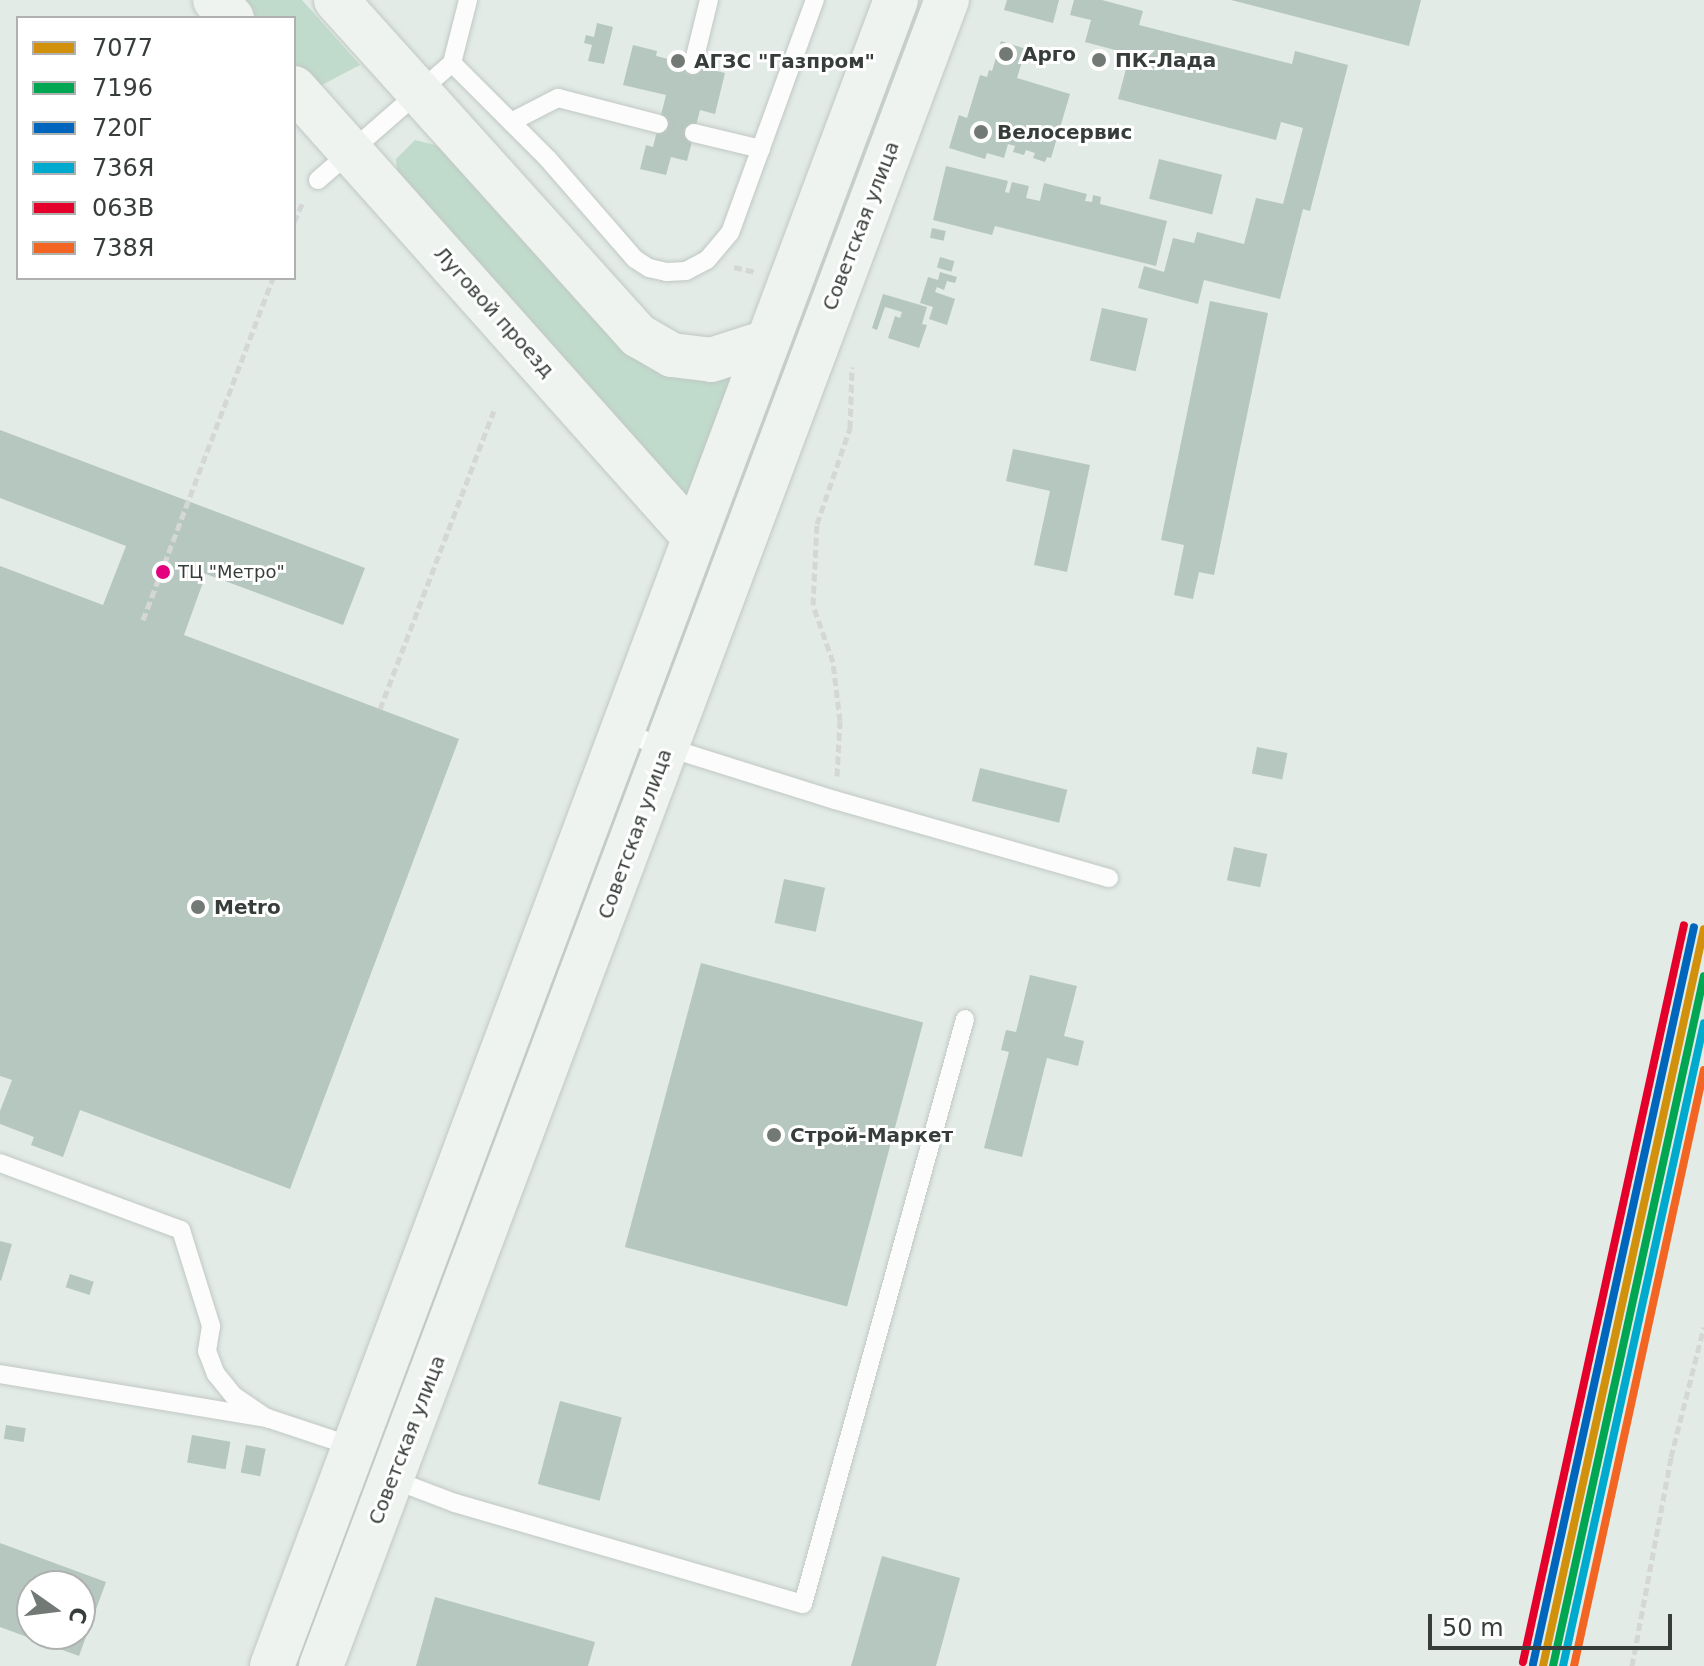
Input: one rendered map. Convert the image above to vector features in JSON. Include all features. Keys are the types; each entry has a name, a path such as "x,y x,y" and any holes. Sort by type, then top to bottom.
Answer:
{"main road":[{"path":"215,0 230,16"},
{"path":"336,0 639,336 672,355 711,360 767,342"},
{"path":"272,1666 896,0"},
{"name":"Советская улица","path":"321,1666 947,0"},
{"name":"Луговой проезд","path":"296,90 694,537"}],"lane":[{"path":"318,180 452,63 468,0"},
{"path":"693,65 709,0"},
{"path":"452,63 511,122 635,259 649,268 667,272 686,271 707,260 730,233 815,0"},
{"path":"511,122 558,98 659,124"},
{"path":"694,133 761,149"},
{"path":"622,733 835,800 1109,878"},
{"path":"392,1479 455,1503 803,1604 965,1019"},
{"path":"0,1163 181,1230 211,1326 207,1351 216,1374 234,1396 267,1418"},
{"path":"0,1374 267,1418 354,1447"}],"path":[{"path":"707,260 791,281"},
{"path":"143,620 272,280"},
{"path":"835,800 840,721 833,662 813,605 817,524 850,428 853,352"},
{"path":"380,709 494,411"},
{"path":"1632,1666 1671,1457 1704,1327"}],"green space":[{"path":"236,0 302,0 360,65 316,88 296,66 296,16 251,16"},
{"path":"415,140 447,148 650,367 733,377 688,502 398,183 396,159"}],"building":[{"path":"1007,0 1059,0 1053,23 1004,10"},
{"path":"1074,0 1102,0 1143,11 1139,25 1292,64 1295,51 1348,65 1310,211 1303,209 1280,299 1204,280 1198,304 1138,288 1144,266 1164,272 1173,238 1194,243 1197,232 1244,244 1256,198 1283,204 1303,128 1281,122 1276,140 1118,99 1130,54 1085,42 1091,20 1070,15"},
{"path":"1231,0 1421,0 1409,46"},
{"path":"597,23 613,27 604,64 588,61 592,45 584,43 586,35 594,37"},
{"path":"1001,41 1026,49 1017,78 1070,94 1051,158 1047,157 1045,162 1033,158 1035,153 1026,150 1024,155 1013,152 1015,146 1008,144 1004,158 987,153 985,159 949,148 959,115 967,118 980,75 987,77 989,70 992,71"},
{"path":"633,45 657,51 656,56 725,73 715,114 700,110 687,161 671,157 666,175 640,169 646,145 653,147 666,95 623,85"},
{"path":"1159,159 1222,175 1212,215 1149,199"},
{"path":"946,166 1008,181 1005,192 1009,193 1012,182 1029,186 1026,198 1040,201 1044,183 1087,194 1085,201 1092,202 1093,195 1101,197 1100,204 1167,221 1156,266 995,226 992,235 933,220"},
{"path":"932,228 946,231 944,241 930,238"},
{"path":"940,257 954,261 951,272 937,268"},
{"path":"940,272 957,277 955,283 947,281 944,290 937,287 935,292 955,299 947,325 929,319 933,307 920,303 928,277 938,280"},
{"path":"883,294 927,307 922,324 927,325 919,348 888,338 895,316 900,318 902,312 885,307 877,330 872,328"},
{"path":"1210,301 1268,313 1214,575 1199,572 1193,599 1174,595 1184,545 1161,540"},
{"path":"1102,308 1148,319 1136,371 1090,361"},
{"name":"Metro","path":"0,430 365,568 343,625 206,574 184,635 459,739 290,1189 80,1110 63,1157 31,1145 34,1137 0,1124 0,1111 12,1080 0,1076 0,566 103,605 126,546 0,498"},
{"path":"1013,449 1090,465 1067,572 1034,565 1050,491 1006,481"},
{"path":"1257,747 1287,753 1282,779 1252,774"},
{"path":"980,768 1067,790 1059,823 972,801"},
{"path":"1234,847 1267,854 1260,887 1227,880"},
{"path":"784,879 825,888 816,932 775,923"},
{"name":"Строй-Маркет","path":"701,963 923,1023 847,1307 625,1247"},
{"path":"1030,975 1077,986 1064,1036 1084,1041 1078,1066 1047,1058 1022,1157 984,1148 1009,1052 1001,1050 1006,1030 1016,1032"},
{"path":"0,1241 12,1244 1,1281 0,1280"},
{"path":"70,1274 94,1282 89,1295 66,1287"},
{"path":"560,1401 622,1418 600,1501 538,1484"},
{"path":"6,1425 26,1428 24,1442 4,1439"},
{"path":"192,1435 230,1442 226,1469 187,1463"},
{"path":"246,1445 266,1449 260,1476 241,1472"},
{"path":"0,1543 73,1570 16,1570 16,1633 0,1627"},
{"path":"882,1556 960,1578 936,1666 851,1666"},
{"path":"96,1578 106,1582 96,1609"},
{"path":"435,1597 595,1642 588,1666 416,1666"},
{"path":"63,1650 81,1650 79,1656"}],"transit line":[{"name":"063В","path":"1523,1662 1684,925"},
{"name":"720Г","path":"1533,1664 1694,927"},
{"name":"7077","path":"1543,1666 1704,929"},
{"name":"7196","path":"1553,1666 1704,976"},
{"name":"736Я","path":"1563,1666 1704,1023"},
{"name":"738Я","path":"1574,1666 1704,1070"}],"place":[{"name":"Арго","path":"1006,54"},
{"name":"ПК-Лада","path":"1099,60"},
{"name":"АГЗС \"Газпром\"","path":"678,61"},
{"name":"Велосервис","path":"981,132"},
{"name":"ТЦ \"Метро\"","path":"163,572"},
{"name":"Metro","path":"198,907"},
{"name":"Строй-Маркет","path":"774,1135"}]}
